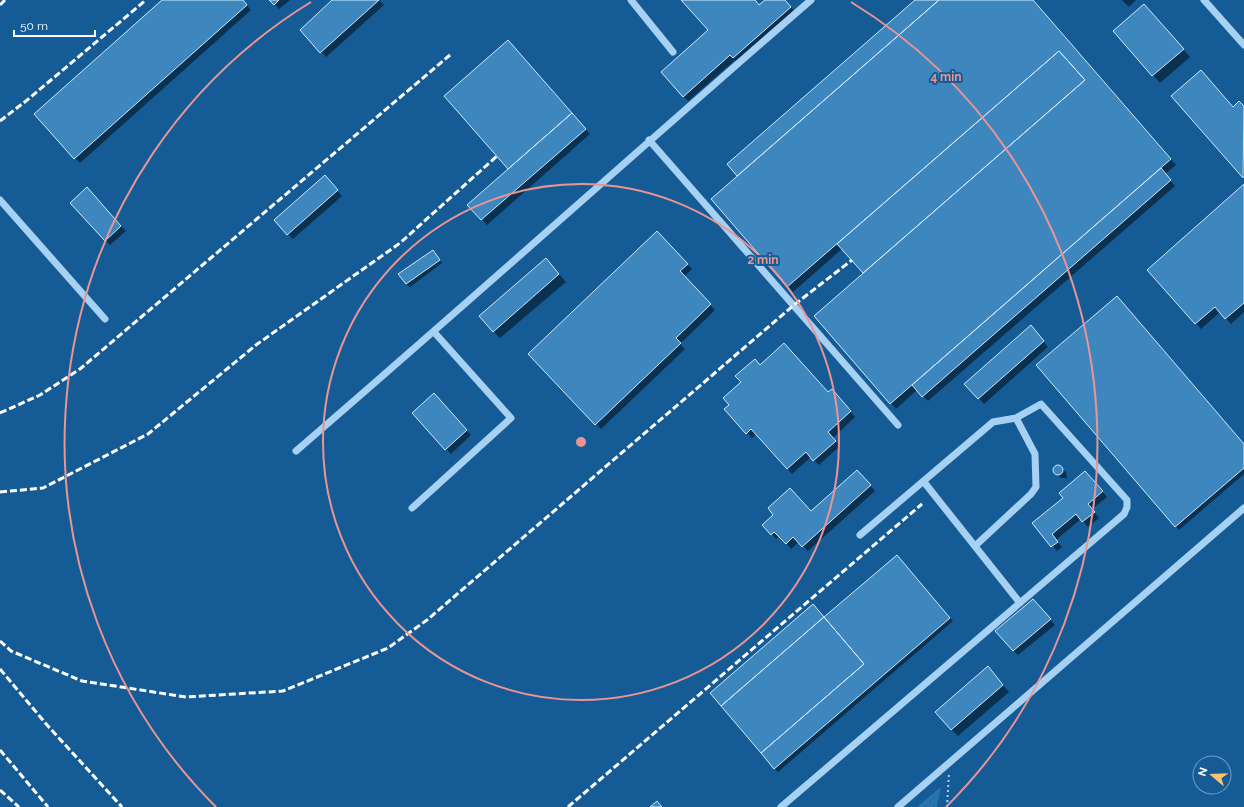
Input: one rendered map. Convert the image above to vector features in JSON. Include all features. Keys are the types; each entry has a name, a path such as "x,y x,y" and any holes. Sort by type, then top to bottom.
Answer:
{"lane":[{"path":"630,0 673,52"},
{"path":"296,451 434,332 650,140 811,0"},
{"path":"1204,0 1244,45"},
{"path":"650,140 898,425"},
{"path":"0,200 105,319"},
{"path":"412,508 511,418 434,332"},
{"path":"781,807 1124,514 1127,507 1127,500 1041,404 1016,418 993,422 860,535"},
{"path":"975,546 1031,494 1036,487 1035,454 1016,418"},
{"path":"924,482 1020,603"},
{"path":"898,807 1244,508"}],"path":[{"path":"947,807 950,762"}],"shaded area":[{"path":"941,787 937,807 917,807"}],"building":[{"path":"162,0 243,0 247,5 74,159 34,114"},
{"path":"269,0 279,0 274,5"},
{"path":"332,0 379,0 320,53 300,30"},
{"path":"681,0 755,0 759,5 765,0 785,0 791,7 733,58 730,55 683,97 661,72 708,30"},
{"path":"915,0 939,0 737,176 727,164"},
{"path":"939,0 1033,0 1171,159 890,404 814,316 1085,80 1059,51 787,287 711,199"},
{"path":"1144,4 1184,49 1152,76 1113,31"},
{"path":"508,40 572,113 508,169 444,96"},
{"path":"1059,51 1085,80 863,273 837,244"},
{"path":"1201,70 1233,107 1239,101 1244,106 1243,178 1171,96"},
{"path":"572,113 586,129 481,220 467,205"},
{"path":"1161,168 1171,180 922,397 912,385"},
{"path":"325,175 338,190 287,235 274,220"},
{"path":"1244,184 1244,303 1225,319 1215,307 1195,324 1147,270"},
{"path":"87,187 121,226 105,241 70,203"},
{"path":"657,231 688,264 680,271 711,304 676,338 681,343 595,425 528,354"},
{"path":"433,250 440,260 406,284 398,274"},
{"path":"546,258 559,274 493,332 479,316"},
{"path":"1117,296 1244,444 1244,468 1175,527 1036,365"},
{"path":"1031,325 1044,341 978,399 964,384"},
{"path":"784,343 828,392 832,389 851,411 828,432 836,441 813,461 806,452 787,469 751,429 746,434 724,409 729,405 723,398 741,382 735,376 755,359 760,365"},
{"path":"434,393 467,430 445,450 412,413"},
{"path":"1056,465 1060,465 1063,470 1060,475 1056,475 1053,472 1053,468"},
{"path":"857,470 871,485 802,547 793,537 786,544 774,532 771,535 762,525 773,515 768,508 790,488 811,511"},
{"path":"1085,471 1103,491 1088,504 1095,512 1082,522 1076,514 1052,534 1058,542 1051,547 1032,523 1063,498 1059,493"},
{"path":"897,555 950,618 774,769 761,753 864,664 824,617"},
{"path":"1033,599 1051,619 1013,651 995,631"},
{"path":"813,604 824,617 721,706 710,693"},
{"path":"824,617 864,664 761,753 721,706"},
{"path":"988,666 1003,685 951,730 935,712"},
{"path":"657,801 662,807 650,807"}],"railway":[{"path":"0,5 5,0"},
{"path":"0,121 146,0"},
{"path":"0,413 40,395 80,369 450,55"},
{"path":"0,492 43,488 148,434 256,345 400,243 497,156"},
{"path":"0,641 11,651 82,681 186,697 283,691 388,648 427,620 794,305 852,260"},
{"path":"568,807 922,504"},
{"path":"0,669 47,725 122,807"},
{"path":"0,750 48,807"},
{"path":"0,790 19,807"}]}
